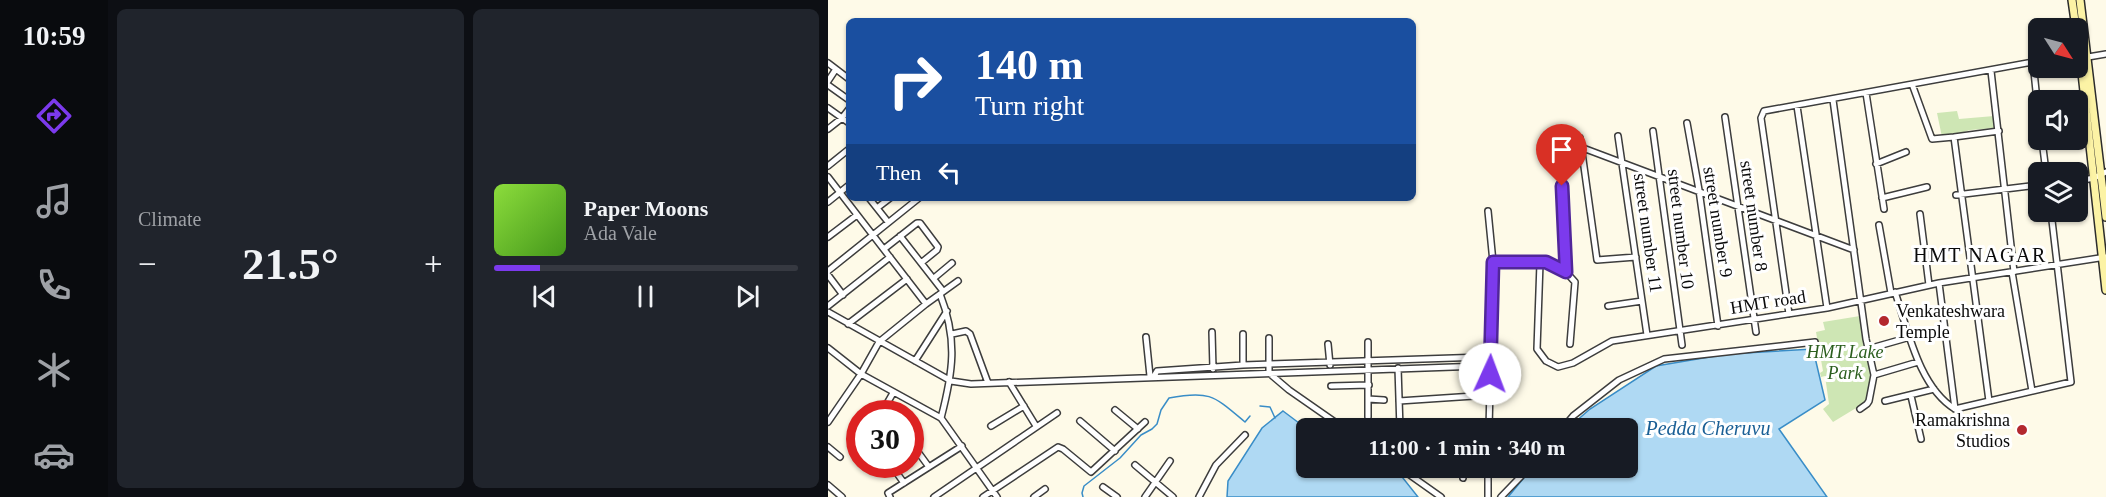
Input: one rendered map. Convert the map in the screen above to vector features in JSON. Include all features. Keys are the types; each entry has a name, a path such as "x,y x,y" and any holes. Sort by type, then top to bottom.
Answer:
{"main road":[{"path":"2072,0 2075,18"},
{"path":"2080,0 2083,18"},
{"path":"2088,57 2104,174 2106,217"},
{"path":"2082,78 2106,290"}],"street":[{"path":"2088,57 2106,54"},
{"path":"828,63 846,77"},
{"path":"1789,314 1761,118 1764,111 2028,64"},
{"path":"836,69 828,83 846,97"},
{"path":"1991,71 2013,272 2032,391"},
{"path":"1912,84 1932,139 1998,131"},
{"path":"1866,93 1884,209"},
{"path":"1833,99 1861,302 1874,375 1869,400 1860,409"},
{"path":"1797,106 1827,308"},
{"path":"828,108 846,121"},
{"path":"828,129 846,113"},
{"name":"street number 8","path":"1725,117 1756,332"},
{"name":"street number 9","path":"1686,123 1699,190 1718,326"},
{"name":"street number 10","path":"1653,131 1682,345"},
{"name":"street number 11","path":"1618,136 1647,335"},
{"path":"1954,137 1959,195 1989,401"},
{"path":"1580,138 1597,260 1636,257"},
{"path":"1559,143 1566,272"},
{"path":"1583,148 1854,250"},
{"path":"828,166 846,151"},
{"path":"1876,164 1906,152"},
{"path":"2088,179 2104,174"},
{"path":"828,177 846,200"},
{"path":"1959,195 2028,186"},
{"path":"828,202 846,187"},
{"path":"1882,198 1927,187"},
{"path":"847,201 926,304"},
{"path":"871,201 888,222"},
{"path":"877,208 886,201"},
{"path":"843,295 828,273 915,201"},
{"path":"1488,211 1493,262 1489,418"},
{"path":"1920,214 1929,285"},
{"path":"828,237 857,215"},
{"path":"1879,225 1893,293 1918,362 1934,389 1946,403 1955,409 2071,382 2052,222"},
{"path":"884,249 917,223 921,224 938,247 921,263"},
{"path":"900,236 933,278 942,293 947,311 952,334 951,381 941,418"},
{"path":"828,306 890,257"},
{"name":"HMT road","path":"1540,263 1537,349 1546,361 1558,367 1573,363 1612,341 1827,308 1939,283 2104,258"},
{"path":"933,278 952,262"},
{"path":"1493,262 1546,262 1566,272 1575,282 1570,344"},
{"path":"848,324 907,279"},
{"path":"828,422 861,374 879,342 958,281"},
{"path":"1939,283 1955,409"},
{"path":"1608,306 1642,301"},
{"path":"915,361 947,311"},
{"path":"828,312 951,381 971,384 1484,365 1486,360 1484,357 1243,365 1156,371 1152,376"},
{"path":"952,334 966,331 970,334 988,383"},
{"path":"1212,332 1214,374"},
{"path":"1243,334 1243,365"},
{"path":"1146,337 1152,376"},
{"path":"1868,349 1910,337"},
{"path":"1269,338 1269,373 1288,390 1329,418"},
{"path":"1368,342 1368,417"},
{"path":"1571,418 1619,380 1664,359 1815,342"},
{"path":"1328,344 1331,370"},
{"path":"828,348 861,374 941,418 997,497"},
{"path":"1456,358 1456,366"},
{"path":"1398,360 1400,418"},
{"path":"1874,375 1918,362"},
{"path":"1490,374 1516,376"},
{"path":"1009,382 1036,426"},
{"path":"1331,386 1369,386"},
{"path":"1885,401 1934,389"},
{"path":"889,400 893,393"},
{"path":"1400,401 1474,396"},
{"path":"1911,396 1921,439"},
{"path":"1368,399 1383,400"},
{"path":"991,426 1024,406"},
{"path":"1115,410 1138,429"},
{"path":"934,497 1056,413"},
{"path":"1080,421 1115,451"},
{"path":"983,497 1058,447 1091,472 1145,422"},
{"path":"1199,497 1216,465 1245,435"},
{"path":"890,497 888,493 962,446"},
{"path":"828,447 840,457"},
{"path":"924,460 929,467"},
{"path":"1145,497 1170,462"},
{"path":"1135,465 1173,497"},
{"path":"900,478 904,483"},
{"path":"1414,478 1441,497"},
{"path":"1488,478 1488,497"},
{"path":"1501,497 1519,478"},
{"path":"828,485 842,497"},
{"path":"1103,487 1117,497"},
{"path":"1034,497 1045,489"}],"green space":[{"path":"1957,111 1959,119 1994,116 1995,128 1970,130 1942,137 1937,113"},
{"name":"HMT Lake Park","path":"1860,316 1871,378 1866,402 1833,422 1823,409 1829,404 1825,376 1821,377 1820,373 1823,371 1816,332 1825,330 1823,322"}],"water":[{"name":"Pedda Cheruvu","path":"1813,349 1825,400 1779,429 1827,497 1508,497 1524,478 1638,478 1638,418 1580,418 1656,366 1727,354"},
{"path":"1283,411 1296,421 1296,478 1403,478 1418,497 1227,497 1228,481 1262,428"}],"waterway":[{"path":"1083,497 1084,486 1120,458 1141,435 1157,424 1161,410 1169,398 1203,395 1226,406 1245,422 1250,416"},
{"path":"1260,406 1270,407 1275,418"}],"place":[{"name":"Venkateshwara Temple","path":"1884,321"},
{"name":"Ramakrishna Studios","path":"2022,430"}],"district":[{"name":"HMT NAGAR","path":"1980,255"}],"route":[{"path":"1490,374 1493,262 1546,262 1566,272 1562,186"}]}
